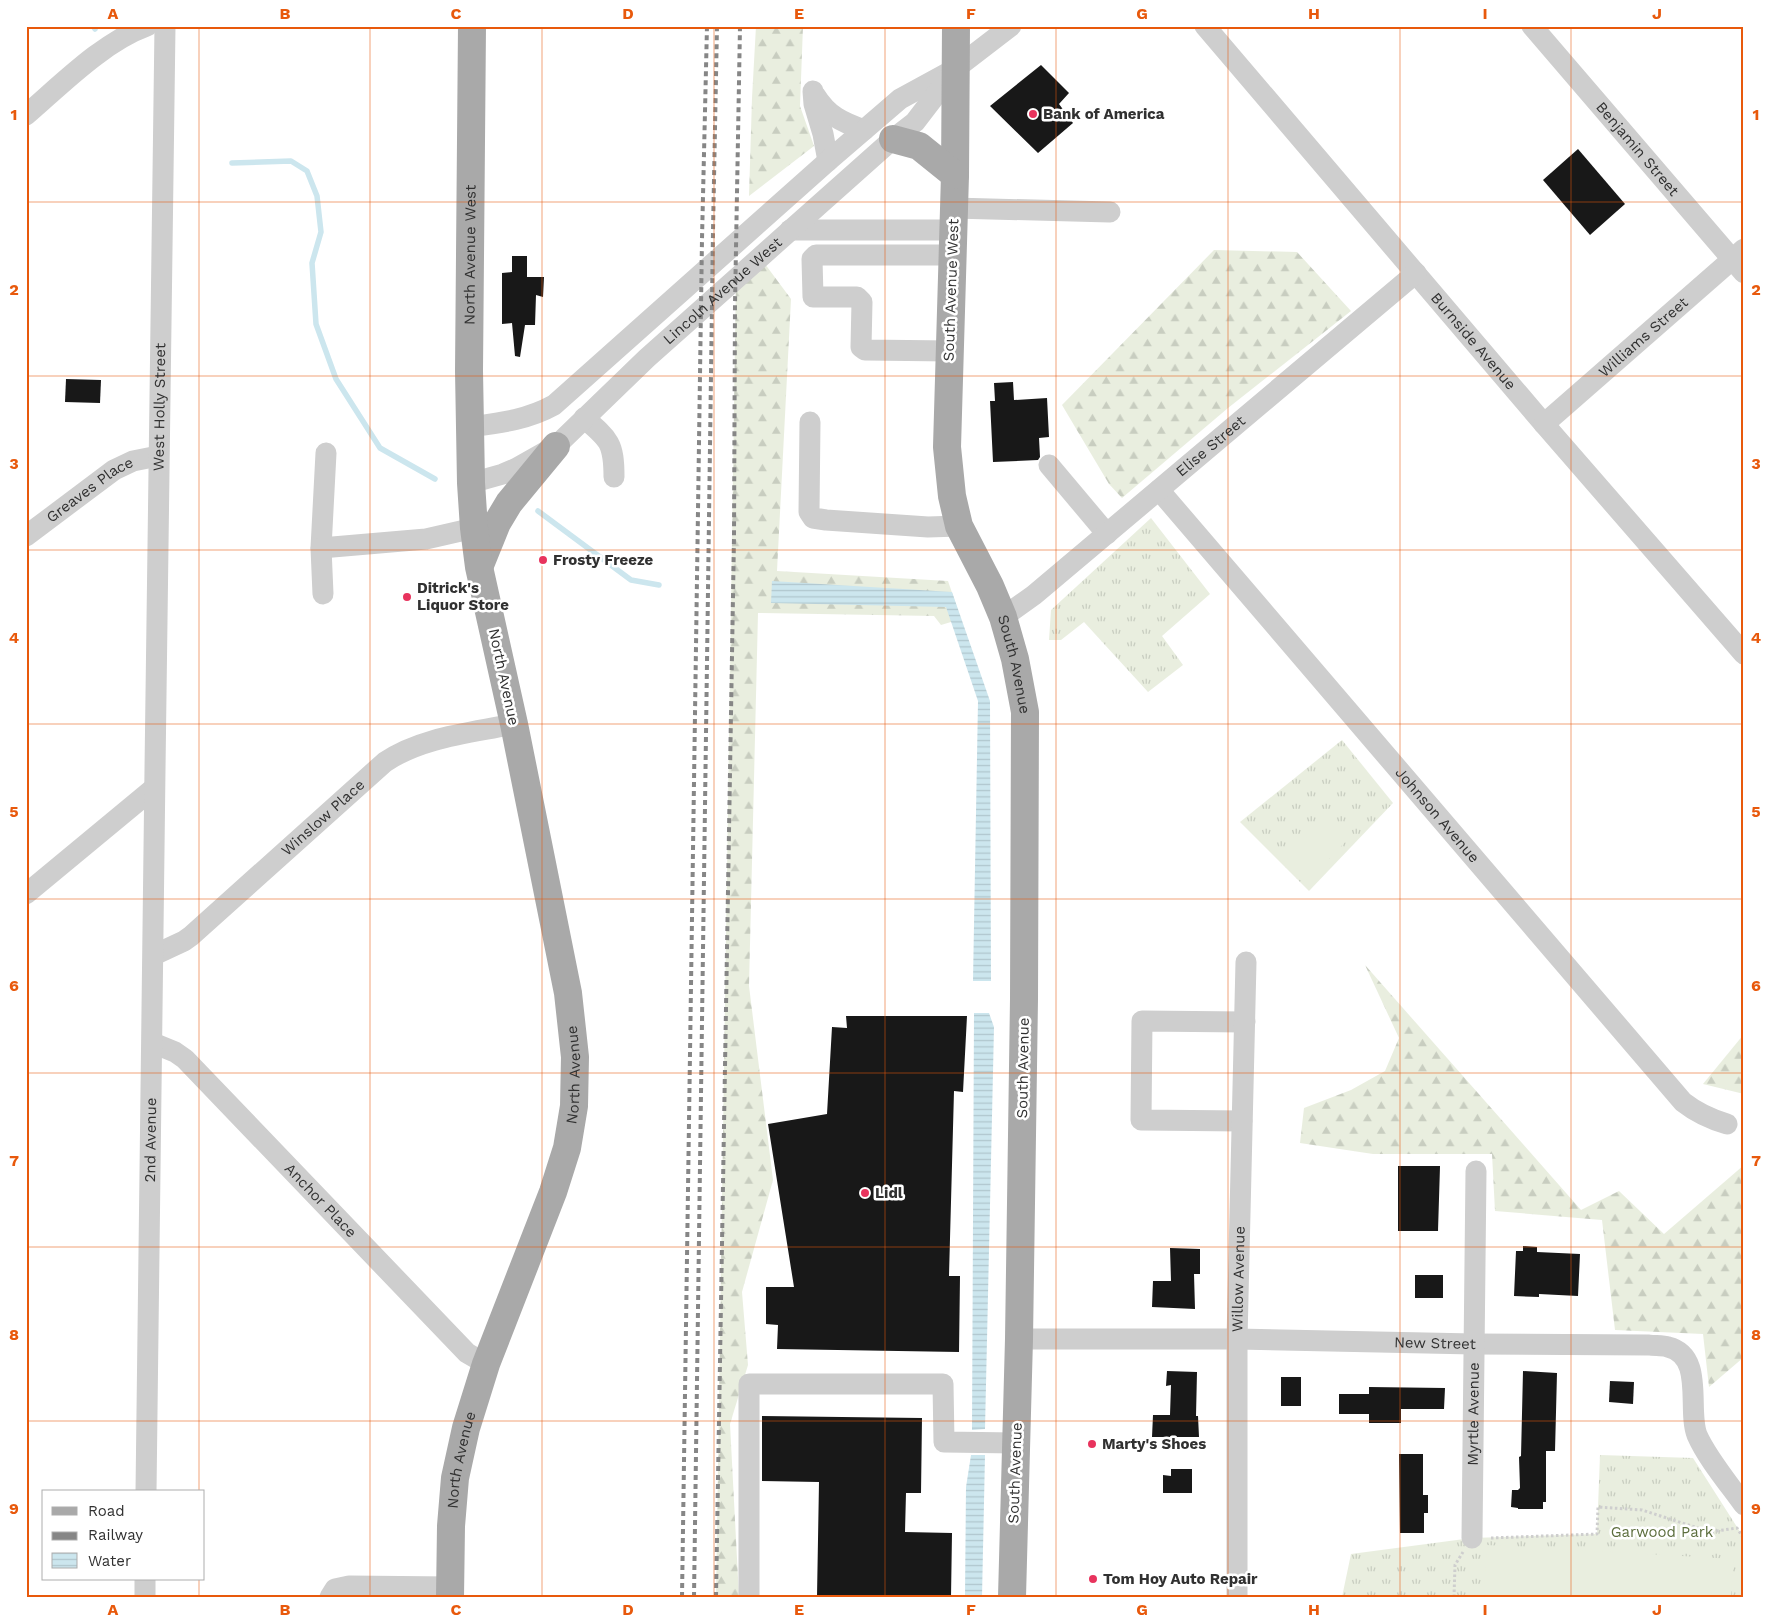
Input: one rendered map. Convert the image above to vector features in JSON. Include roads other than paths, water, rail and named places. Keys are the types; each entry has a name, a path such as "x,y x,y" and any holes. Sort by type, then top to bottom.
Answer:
{"main road":[{"name":"North Avenue West","path":"471,483 472,26"},
{"name":"South Avenue West","path":"956,26 955,175 947,447 952,496 959,526 971,550"},
{"path":"893,138 919,146 955,175"},
{"path":"479,567 497,523 505,510 556,446"},
{"name":"North Avenue","path":"450,1592 451,1526 455,1478 466,1428 486,1364 553,1192 567,1148 574,1106 575,1057 568,993 514,724 479,567 471,483"},
{"name":"South Avenue","path":"971,550 990,586 1003,617 1015,659 1025,712 1024,989 1019,1339 1012,1597"}],"street":[{"path":"26,115 110,45 136,30 148,26"},
{"name":"West Holly Street","path":"154,788 165,26"},
{"name":"Lincoln Avenue West","path":"470,428 523,419 540,413 554,405 900,99 956,69 1011,26"},
{"name":"Burnside Avenue","path":"1205,26 1544,424 1744,654"},
{"name":"Benjamin Street","path":"1532,26 1740,261"},
{"name":"Lincoln Avenue West","path":"471,483 510,471 556,446 647,358 893,138 915,122 956,69"},
{"path":"828,161 812,91 833,116 864,130"},
{"path":"829,195 843,229"},
{"path":"950,351 863,349 861,347 861,299 857,297 813,297 812,259 816,255 953,231 1110,212"},
{"path":"790,230 953,231"},
{"name":"Williams Street","path":"1544,424 1740,261"},
{"name":"Elise Street","path":"1003,617 1034,595 1416,273"},
{"path":"584,418 606,436 614,454 614,477"},
{"path":"810,422 808,512 813,518 928,527 959,526"},
{"path":"323,594 321,548 326,453"},
{"name":"Greaves Place","path":"26,536 114,470 133,461 158,456"},
{"path":"1049,464 1107,534"},
{"name":"Johnson Avenue","path":"1159,490 1683,1102 1709,1119 1727,1124"},
{"path":"321,548 426,539 474,528"},
{"name":"Winslow Place","path":"154,955 191,936 385,762 399,753 424,743 514,724"},
{"path":"26,894 154,788"},
{"name":"2nd Avenue","path":"146,1490 154,955 154,788"},
{"name":"Willow Avenue","path":"1237,1597 1236,1339 1246,962"},
{"path":"1242,1121 1141,1120 1142,1021 1245,1022"},
{"name":"Anchor Place","path":"153,1043 175,1052 185,1059 467,1353 486,1364"},
{"name":"Myrtle Avenue","path":"1472,1538 1476,1171"},
{"name":"New Street","path":"1019,1339 1236,1339 1474,1344 1649,1345 1668,1347 1677,1351 1685,1358 1690,1367 1693,1379 1693,1416 1696,1432 1701,1444 1744,1505"},
{"path":"749,1597 749,1384 943,1384 944,1442 1016,1443"},
{"path":"145,1580 145,1597"},
{"path":"330,1597 335,1589 348,1586 450,1592"}],"water":[{"path":"772,581 952,592 990,701 991,981 973,981 978,701 946,607 771,603"},
{"path":"974,1013 989,1013 994,1027 985,1429 972,1430"},
{"path":"971,1455 985,1455 982,1597 965,1597 966,1487"}],"waterway":[{"path":"232,163 291,161 307,171 317,196 321,232 312,263 316,324 336,379 380,448 435,479"},
{"path":"538,511 631,580 659,585"}],"railway":[{"path":"682,1597 702,239 707,26"},
{"path":"694,1597 717,26"},
{"path":"716,1597 734,537 735,304 740,26"}],"place":[{"name":"Bank of America","path":"1033,114"},
{"name":"Frosty Freeze","path":"543,560"},
{"name":"Ditrick's Liquor Store","path":"407,597"},
{"name":"Lidl","path":"865,1193"},
{"name":"Marty's Shoes","path":"1092,1444"},
{"name":"Tom Hoy Auto Repair","path":"1093,1579"}],"park label":[{"name":"Garwood Park","path":"1662,1532"}]}
